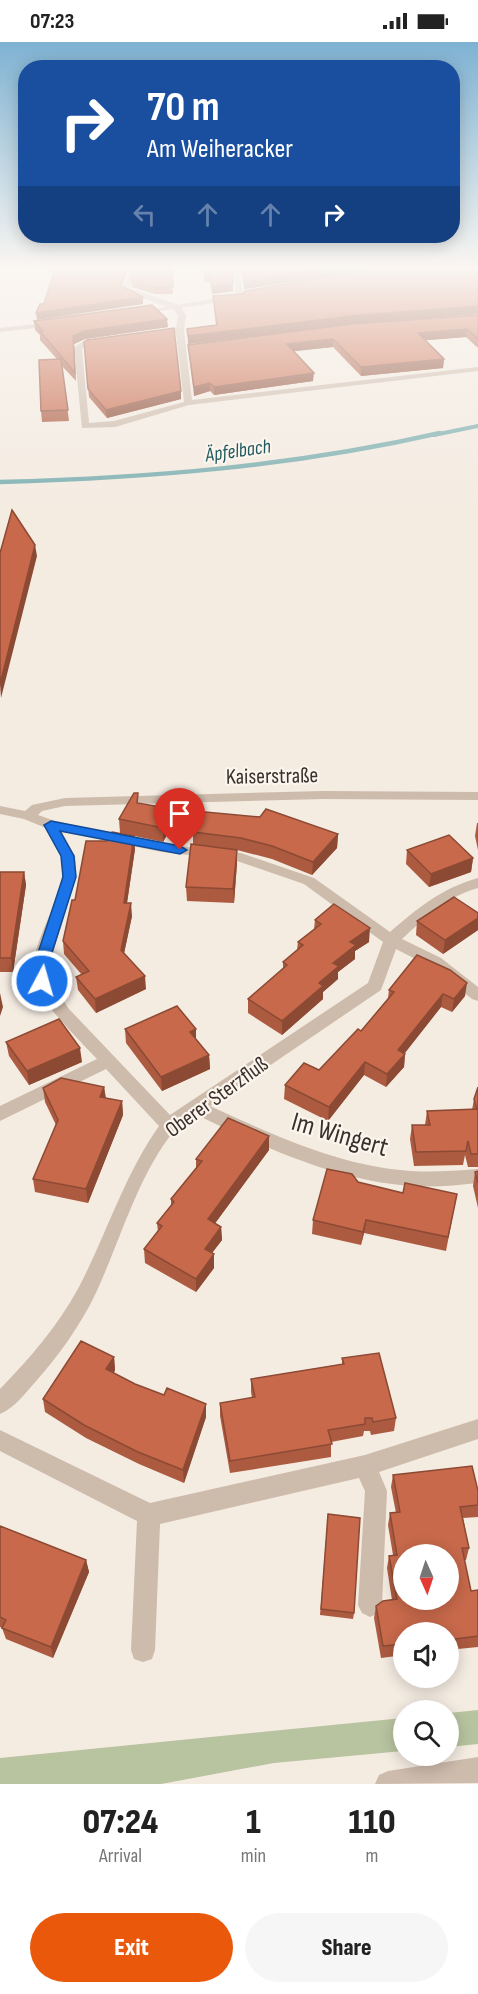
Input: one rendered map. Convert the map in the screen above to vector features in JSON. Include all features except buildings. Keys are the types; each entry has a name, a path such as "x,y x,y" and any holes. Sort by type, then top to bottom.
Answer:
{"street":[{"path":"78,349 85,426 115,424 188,403 478,369"},
{"path":"183,349 188,403"},
{"name":"Kaiserstraße","path":"28,816 37,808 65,802 323,795 478,796"},
{"path":"0,810 28,816 51,825 162,848 236,856 309,881 391,939 435,962 478,995"},
{"path":"51,825 68,856 69,877 43,959 42,981 63,1013 169,1125"},
{"path":"391,939 430,905 460,888 478,883"},
{"name":"Oberer Sterzfluß","path":"0,1404 34,1368 72,1317 147,1154 169,1125 375,986 391,939"},
{"path":"0,1114 108,1061"},
{"name":"Im Wingert","path":"195,1107 277,1145 334,1166 376,1176 404,1178 458,1179 478,1176"},
{"path":"0,1440 149,1515 365,1466 478,1429"},
{"path":"365,1466 376,1491 369,1605"},
{"path":"143,1650 149,1515"},
{"path":"388,1784 478,1770"}],"green space":[{"path":"478,1710 478,1744 459,1746 459,1712"},
{"path":"393,1719 393,1752 274,1763 161,1784 0,1784 0,1758"}],"waterway":[{"name":"Äpfelbach","path":"434,435 478,426"},
{"name":"Äpfelbach","path":"0,482 111,477 276,462 440,433"}],"route":[{"path":"42,981 43,959 69,877 68,856 51,825 180,850"}]}
